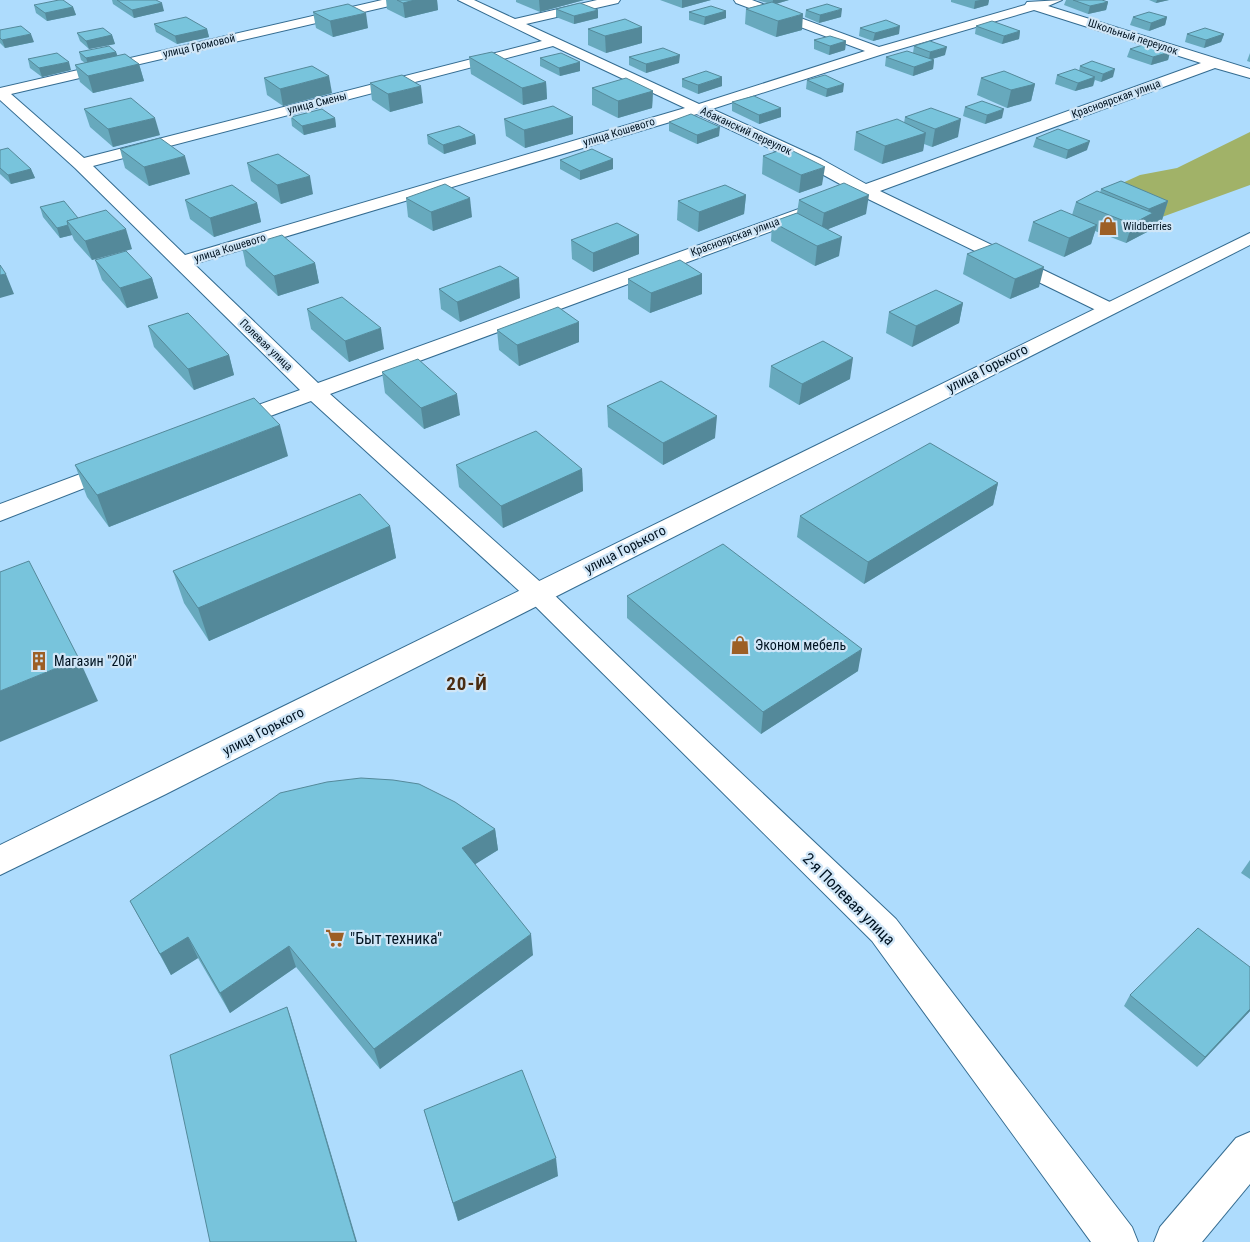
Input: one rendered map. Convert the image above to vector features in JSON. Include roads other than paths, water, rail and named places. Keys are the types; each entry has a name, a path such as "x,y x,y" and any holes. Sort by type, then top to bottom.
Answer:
{"street":[{"name":"улица Громовой","path":"0,92 398,0"},
{"name":"Абаканский переулок","path":"464,0 816,163 864,190 1106,308"},
{"path":"513,23 614,0"},
{"path":"740,0 878,51"},
{"name":"Школьный переулок","path":"1016,0 1250,74"},
{"name":"улица Кошевого","path":"181,262 698,109 878,51 1032,5 1056,0"},
{"name":"улица Смены","path":"82,164 554,42"},
{"name":"Красноярская улица","path":"212,430 313,391 1214,63"},
{"name":"Полевая улица","path":"0,92 82,164 313,391 537,593"},
{"name":"улица Горького","path":"0,860 153,786 1106,308 1250,238"},
{"path":"0,513 139,458"},
{"name":"2-я Полевая улица","path":"537,593 658,713 884,930 1118,1242"},
{"path":"1175,1242 1250,1152"}],"place":[{"name":"Wildberries","path":"1108,226"},
{"name":"Эконом мебель","path":"740,645"},
{"name":"Магазин \"20й\"","path":"39,661"},
{"name":"\"Быт техника\"","path":"335,938"}],"district":[{"name":"20-Й","path":"467,683"}]}
